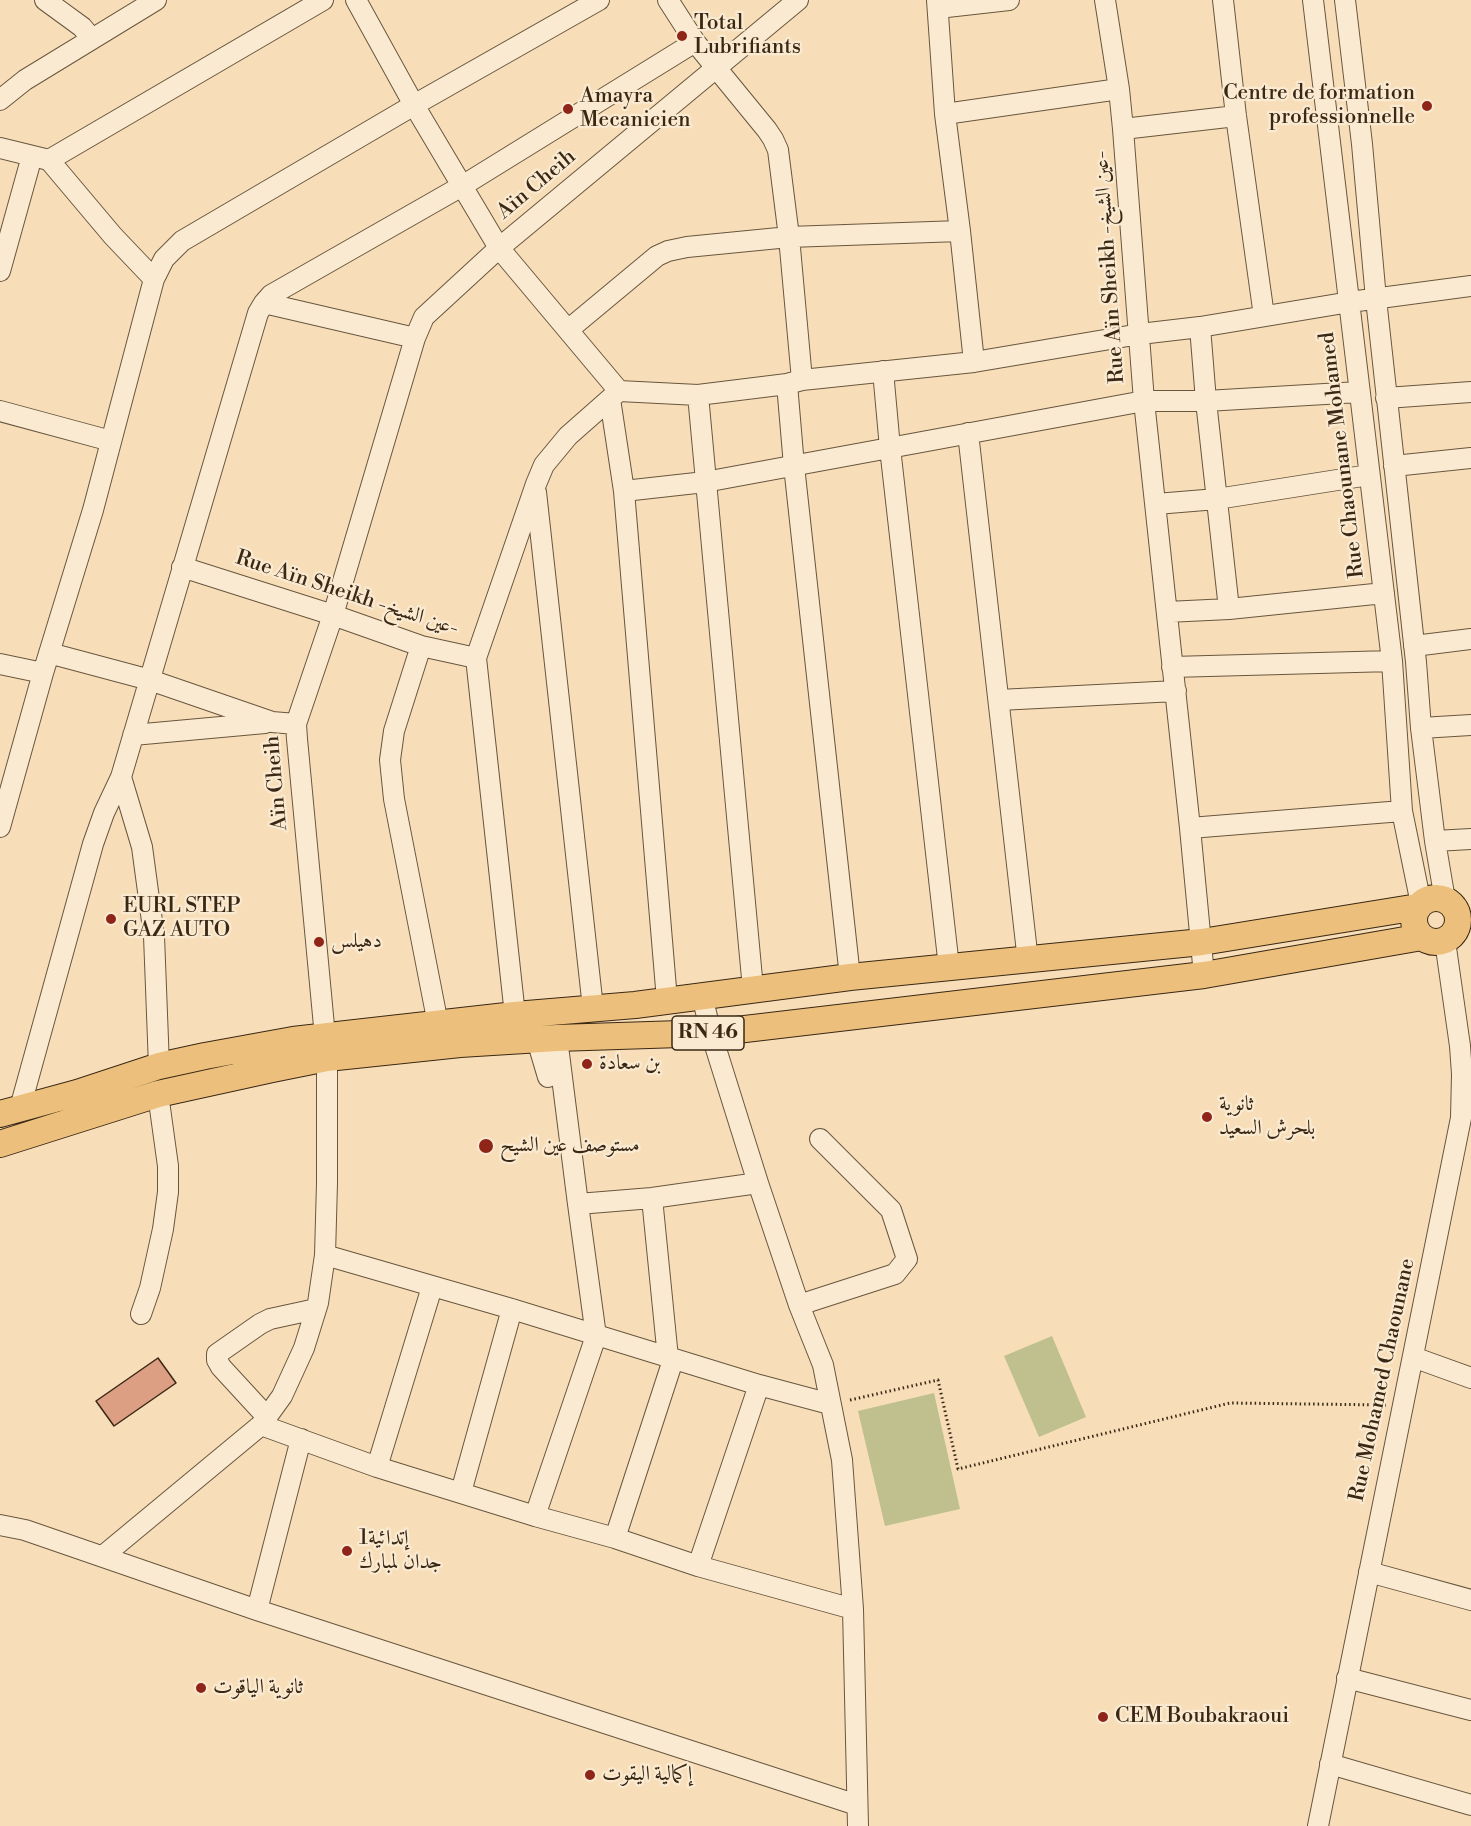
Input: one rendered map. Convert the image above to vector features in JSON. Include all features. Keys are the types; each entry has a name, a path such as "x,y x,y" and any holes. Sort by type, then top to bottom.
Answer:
{"main road":[{"name":"RN 46","path":"0,1144 158,1094 272,1068 325,1048 438,1024 634,1005 850,977 1202,942 1441,904"},
{"path":"1441,904 1455,909 1458,920 1456,931 1447,937 1417,932 1414,919 1441,904"},
{"name":"RN 46","path":"10,1111 77,1093 159,1066 293,1040 325,1048 711,1033 1204,975 1447,937"}],"street":[{"path":"45,0 82,27 92,39"},
{"path":"0,100 26,80 156,0"},
{"path":"0,271 40,158 323,0"},
{"path":"356,0 414,105 499,248 568,330 614,395 667,1000"},
{"path":"0,827 43,673 93,510 154,279 164,259 182,242 414,105 599,0"},
{"path":"668,0 695,42 773,139 777,150 789,237 795,382 794,466 850,977"},
{"path":"716,66 798,0"},
{"path":"974,362 945,114 938,4 1009,0"},
{"name":"Rue Aïn Sheikh -عين الشيخ-","path":"1104,0 1119,89 1144,401 1204,975"},
{"path":"1223,0 1236,116 1264,316"},
{"name":"Rue Chaounane Mohamed","path":"1313,0 1392,661 1402,811 1441,904"},
{"path":"1345,0 1441,904"},
{"path":"10,1111 93,844 104,813 121,777 258,313 264,303 271,295 462,186 695,42"},
{"name":"Aïn Cheih","path":"103,1556 264,1421 282,1396 304,1348 316,1309 325,1255 327,1183 325,1048 296,724 333,615 415,338 424,317 499,248 716,66"},
{"path":"945,114 1119,89"},
{"path":"1327,118 1358,114"},
{"name":"Rue Aïn Sheikh -عين الشيخ-","path":"1123,129 1236,116"},
{"path":"0,148 40,158 154,279"},
{"path":"568,330 657,256 668,251 789,237 960,231"},
{"path":"614,395 698,395 883,371 974,362 1140,334 1471,286"},
{"path":"264,303 415,338"},
{"path":"1200,327 1229,609"},
{"path":"883,371 949,967"},
{"name":"Rue Aïn Sheikh -عين الشيخ-","path":"624,491 705,482 1144,401 1206,401 1359,392"},
{"path":"1386,398 1471,392"},
{"name":"Rue Aïn Sheikh -عين الشيخ-","path":"182,567 333,615 421,646 476,658 544,465 567,436 614,395"},
{"path":"698,395 753,989"},
{"path":"0,411 111,441"},
{"path":"968,433 1028,961"},
{"path":"1394,466 1471,458"},
{"path":"1155,504 1217,499 1369,475"},
{"path":"536,484 592,1008"},
{"path":"1167,612 1229,609 1383,593"},
{"path":"1414,646 1471,639"},
{"path":"421,646 394,730 390,760 394,799 438,1024"},
{"name":"Aïn Cheih","path":"49,653 150,680 272,722 296,724"},
{"path":"476,658 515,1015"},
{"path":"1172,667 1392,661"},
{"path":"0,664 43,673"},
{"path":"999,700 1176,691"},
{"path":"133,735 272,722"},
{"path":"1421,728 1471,725"},
{"path":"121,777 141,847 154,936 159,1066"},
{"path":"1190,828 1402,811"},
{"path":"1435,841 1471,839"},
{"name":"Rue Mohamed Chaounane","path":"1317,1826 1402,1406 1466,1119 1462,1074 1465,1045 1447,937"},
{"path":"702,996 711,1033 758,1183 799,1305 823,1365 842,1460 853,1609 858,1826"},
{"path":"547,1039 548,1077"},
{"path":"535,1516 596,1336 578,1204 547,1039"},
{"path":"141,1314 150,1288 164,1229 168,1192 168,1166 158,1094"},
{"path":"799,1305 895,1274 907,1258 891,1210 820,1139"},
{"path":"578,1204 652,1198 758,1183"},
{"path":"615,1538 671,1359 652,1198"},
{"path":"325,1255 512,1309 759,1385 830,1404"},
{"path":"377,1467 432,1287"},
{"path":"316,1309 270,1319 217,1354 217,1360 221,1366 264,1421 301,1439 377,1467 615,1538 698,1566 853,1609"},
{"path":"461,1492 512,1309"},
{"path":"1413,1357 1471,1378"},
{"path":"698,1566 759,1385"},
{"path":"257,1610 301,1439"},
{"path":"0,1526 25,1530 257,1610 857,1805"},
{"path":"1369,1572 1471,1600"},
{"path":"1347,1678 1471,1710"},
{"path":"1330,1764 1471,1805"}],"path":[{"path":"830,1404 938,1380 958,1469 1230,1403 1402,1406"}],"green space":[{"path":"1052,1336 1086,1417 1039,1437 1004,1356"},
{"path":"934,1393 960,1509 885,1526 858,1411"}],"building":[{"path":"158,1358 176,1383 114,1426 96,1401"}],"place":[{"name":"Total Lubrifiants","path":"682,36"},
{"name":"Centre de formation professionnelle","path":"1427,106"},
{"name":"Amayra Mecanicien","path":"568,109"},
{"name":"EURL STEP GAZ AUTO","path":"111,919"},
{"name":"دهيلس","path":"319,942"},
{"name":"بن سعادة","path":"587,1064"},
{"name":"ثانوية بلحرش السعيد","path":"1207,1117"},
{"name":"مستوصف عين الشيح","path":"486,1146"},
{"name":"1إتدائية جدان لمبارك","path":"347,1551"},
{"name":"ثانوية الياقوت","path":"201,1688"},
{"name":"CEM Boubakraoui","path":"1103,1717"},
{"name":"إكمالية اليقوت","path":"590,1775"}]}
